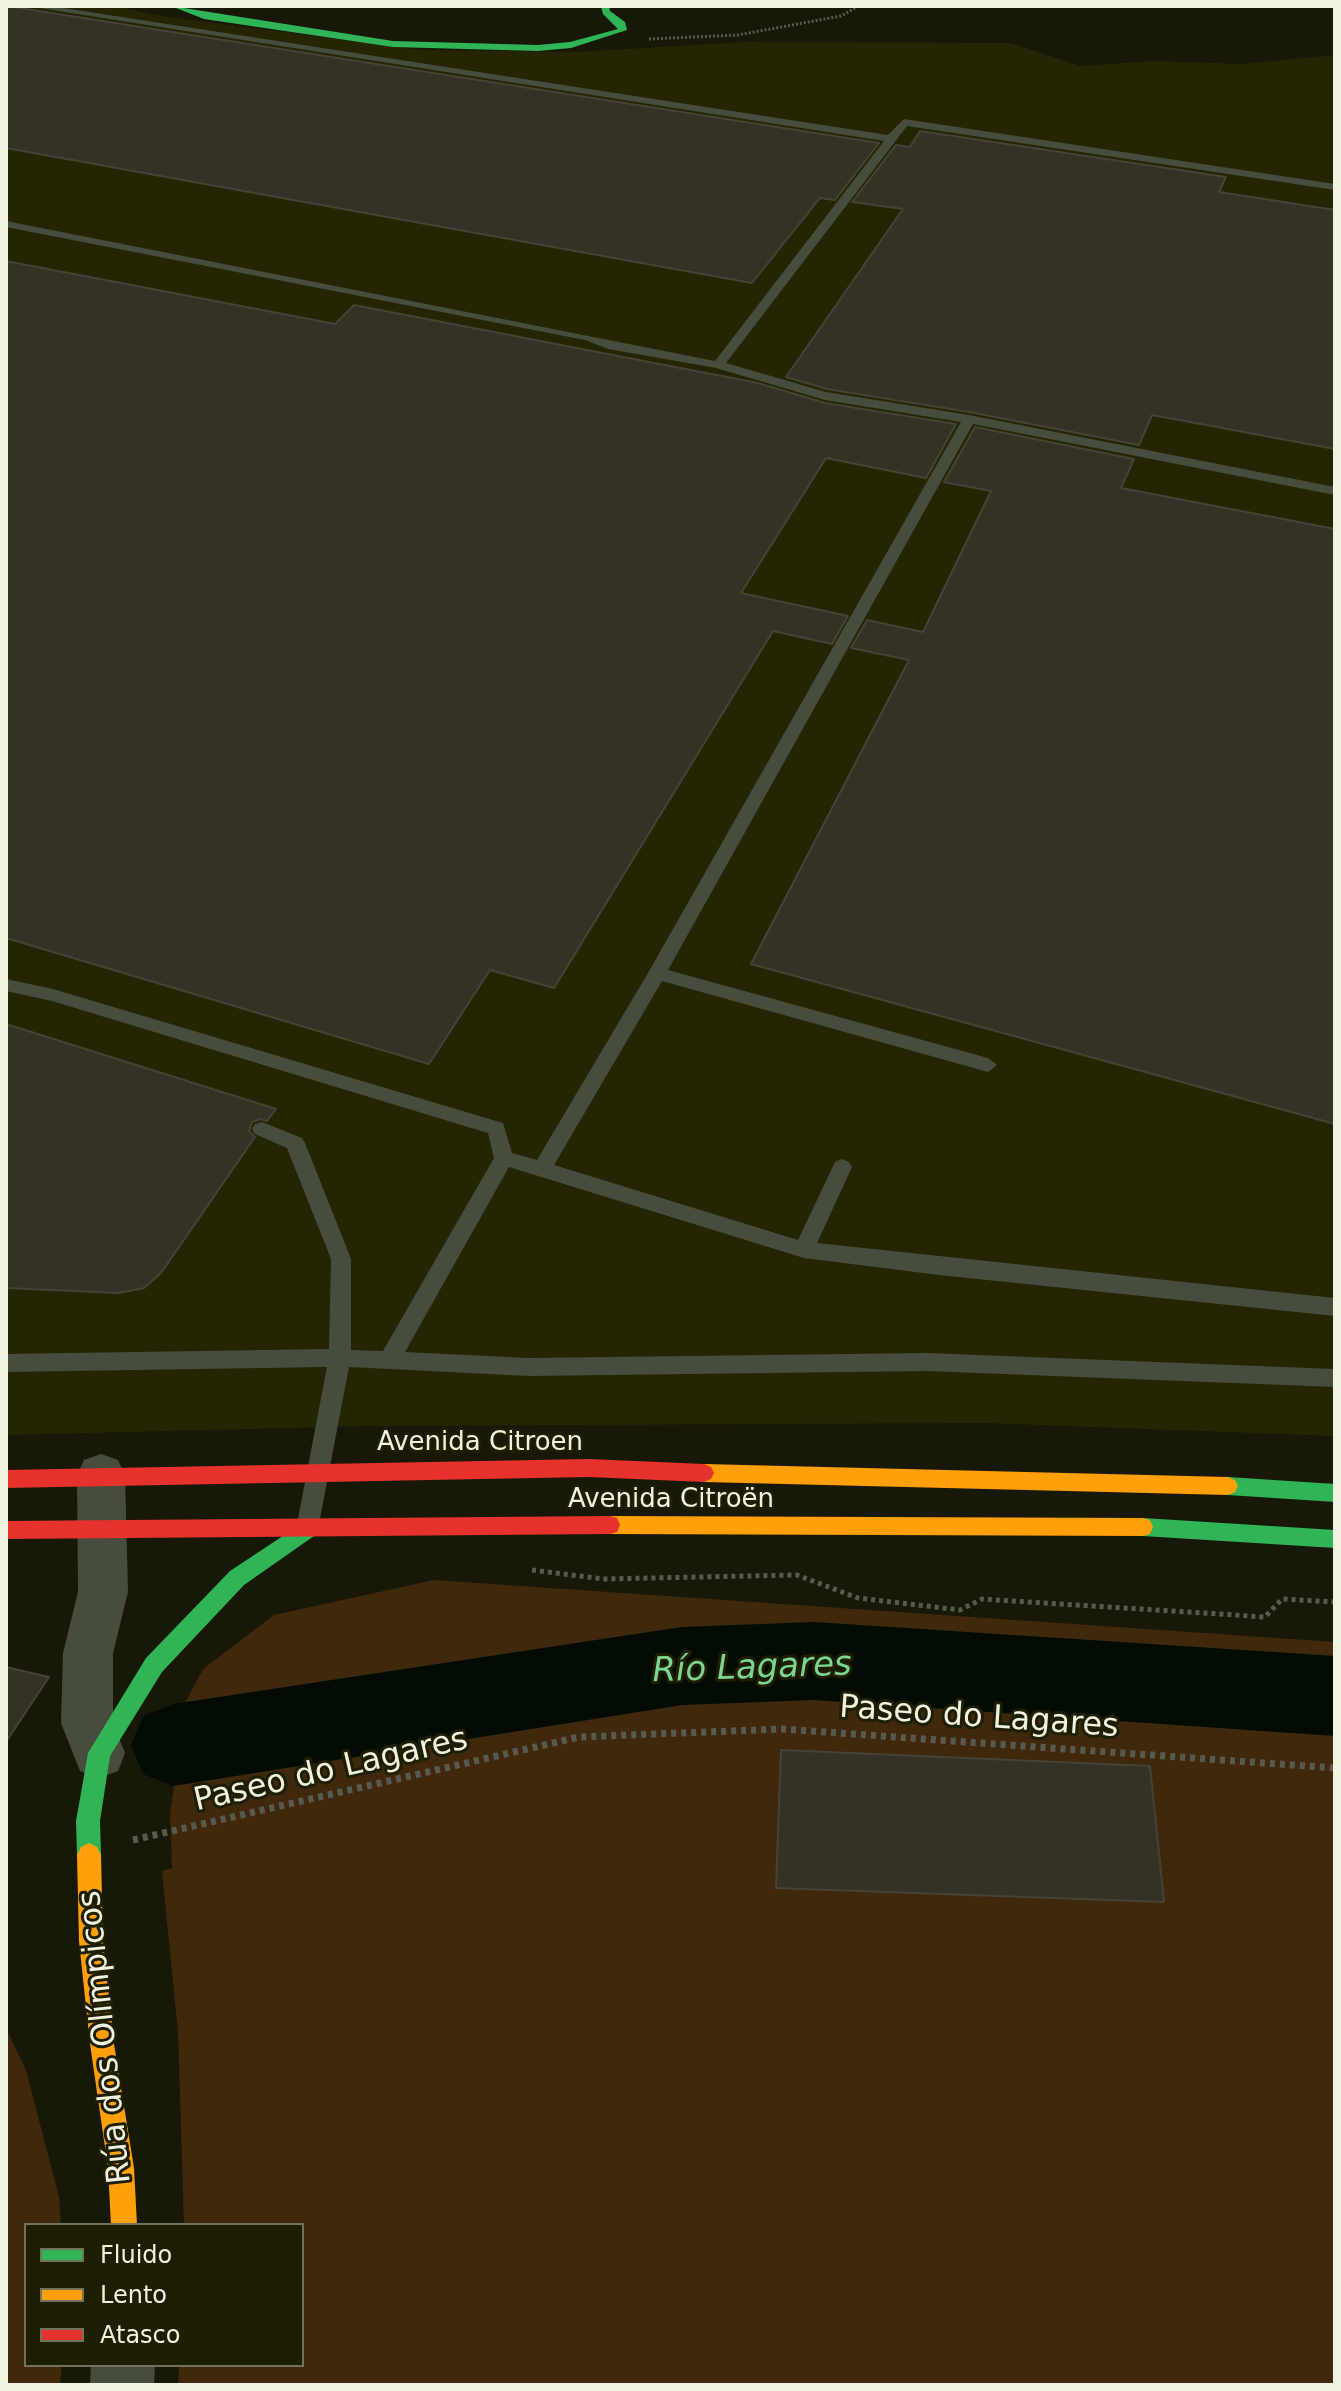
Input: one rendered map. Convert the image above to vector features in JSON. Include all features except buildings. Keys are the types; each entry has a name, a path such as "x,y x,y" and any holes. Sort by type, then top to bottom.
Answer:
{"main road":[{"path":"175,6 219,19 393,44 538,48 571,45 623,30 622,24 606,12 605,6"},
{"name":"Avenida Citroen","path":"318,1471 589,1468 642,1472"},
{"path":"6,1479 318,1471"},
{"name":"Avenida Citroën","path":"642,1472 1039,1479 1281,1487 1335,1493"},
{"name":"Avenida Citroën","path":"6,1530 586,1525 1134,1526 1335,1539"},
{"name":"Rúa dos Olímpicos","path":"124,2223 121,2168 102,2044 91,1941 88,1821 99,1753 154,1665 187,1628 237,1578 307,1529"}],"street":[{"name":"Rúa dos Olímpicos","path":"99,1753 87,1723 87,1709 88,1653 103,1592 101,1475"}],"lane":[{"path":"32,6 891,139"},
{"path":"718,365 904,122 1335,187"},
{"path":"6,224 718,365 825,396 969,419 1335,491"},
{"path":"542,1169 657,973 969,419"},
{"path":"657,973 988,1065"},
{"path":"6,985 53,995 496,1128 504,1158 389,1360"},
{"path":"262,1129 295,1143 341,1259 340,1358 307,1529"},
{"path":"504,1158 804,1250 939,1267 1335,1307"},
{"path":"804,1250 842,1167"},
{"path":"6,1363 340,1358 529,1367 927,1362 1335,1378"}],"path":[{"path":"641,40 752,33 841,16 859,6"},
{"path":"530,1570 603,1579 797,1575 858,1598 960,1610 982,1599 1265,1617 1282,1599 1335,1602"},
{"name":"Paseo do Lagares","path":"151,1837 579,1737 782,1729 1335,1768"}],"shaded area":[{"path":"6,6 116,6 154,15 421,50 577,52 744,42 1011,43 1080,66 1153,61 1242,64 1335,55 1335,1436 986,1423 370,1426 6,1435"},
{"path":"434,1580 1335,1642 1335,2385 178,2385 179,2367 304,2367 304,2223 184,2223 178,2032 162,1871 172,1868 170,1814 186,1701 203,1669 274,1615"},
{"path":"6,2028 26,2070 59,2197 61,2223 24,2223 24,2367 62,2367 60,2385 6,2385"}],"waterway":[{"name":"Río Lagares","path":"173,1745 682,1666 814,1661 1335,1696"}],"traffic: fast":[{"path":"175,6 204,16 393,44 538,48 571,45 623,30 622,24 606,12 605,6"},
{"path":"1228,1486 1335,1493"},
{"path":"1143,1527 1335,1539"},
{"path":"89,1855 88,1821 99,1753 154,1665 237,1578 307,1529"}],"traffic: slow":[{"path":"704,1473 1228,1486"},
{"path":"610,1525 1143,1527"},
{"path":"89,1855 91,1941 102,2044 121,2168 124,2223"}],"traffic: jam":[{"path":"6,1479 589,1468 704,1473"},
{"path":"6,1530 610,1525"}]}
